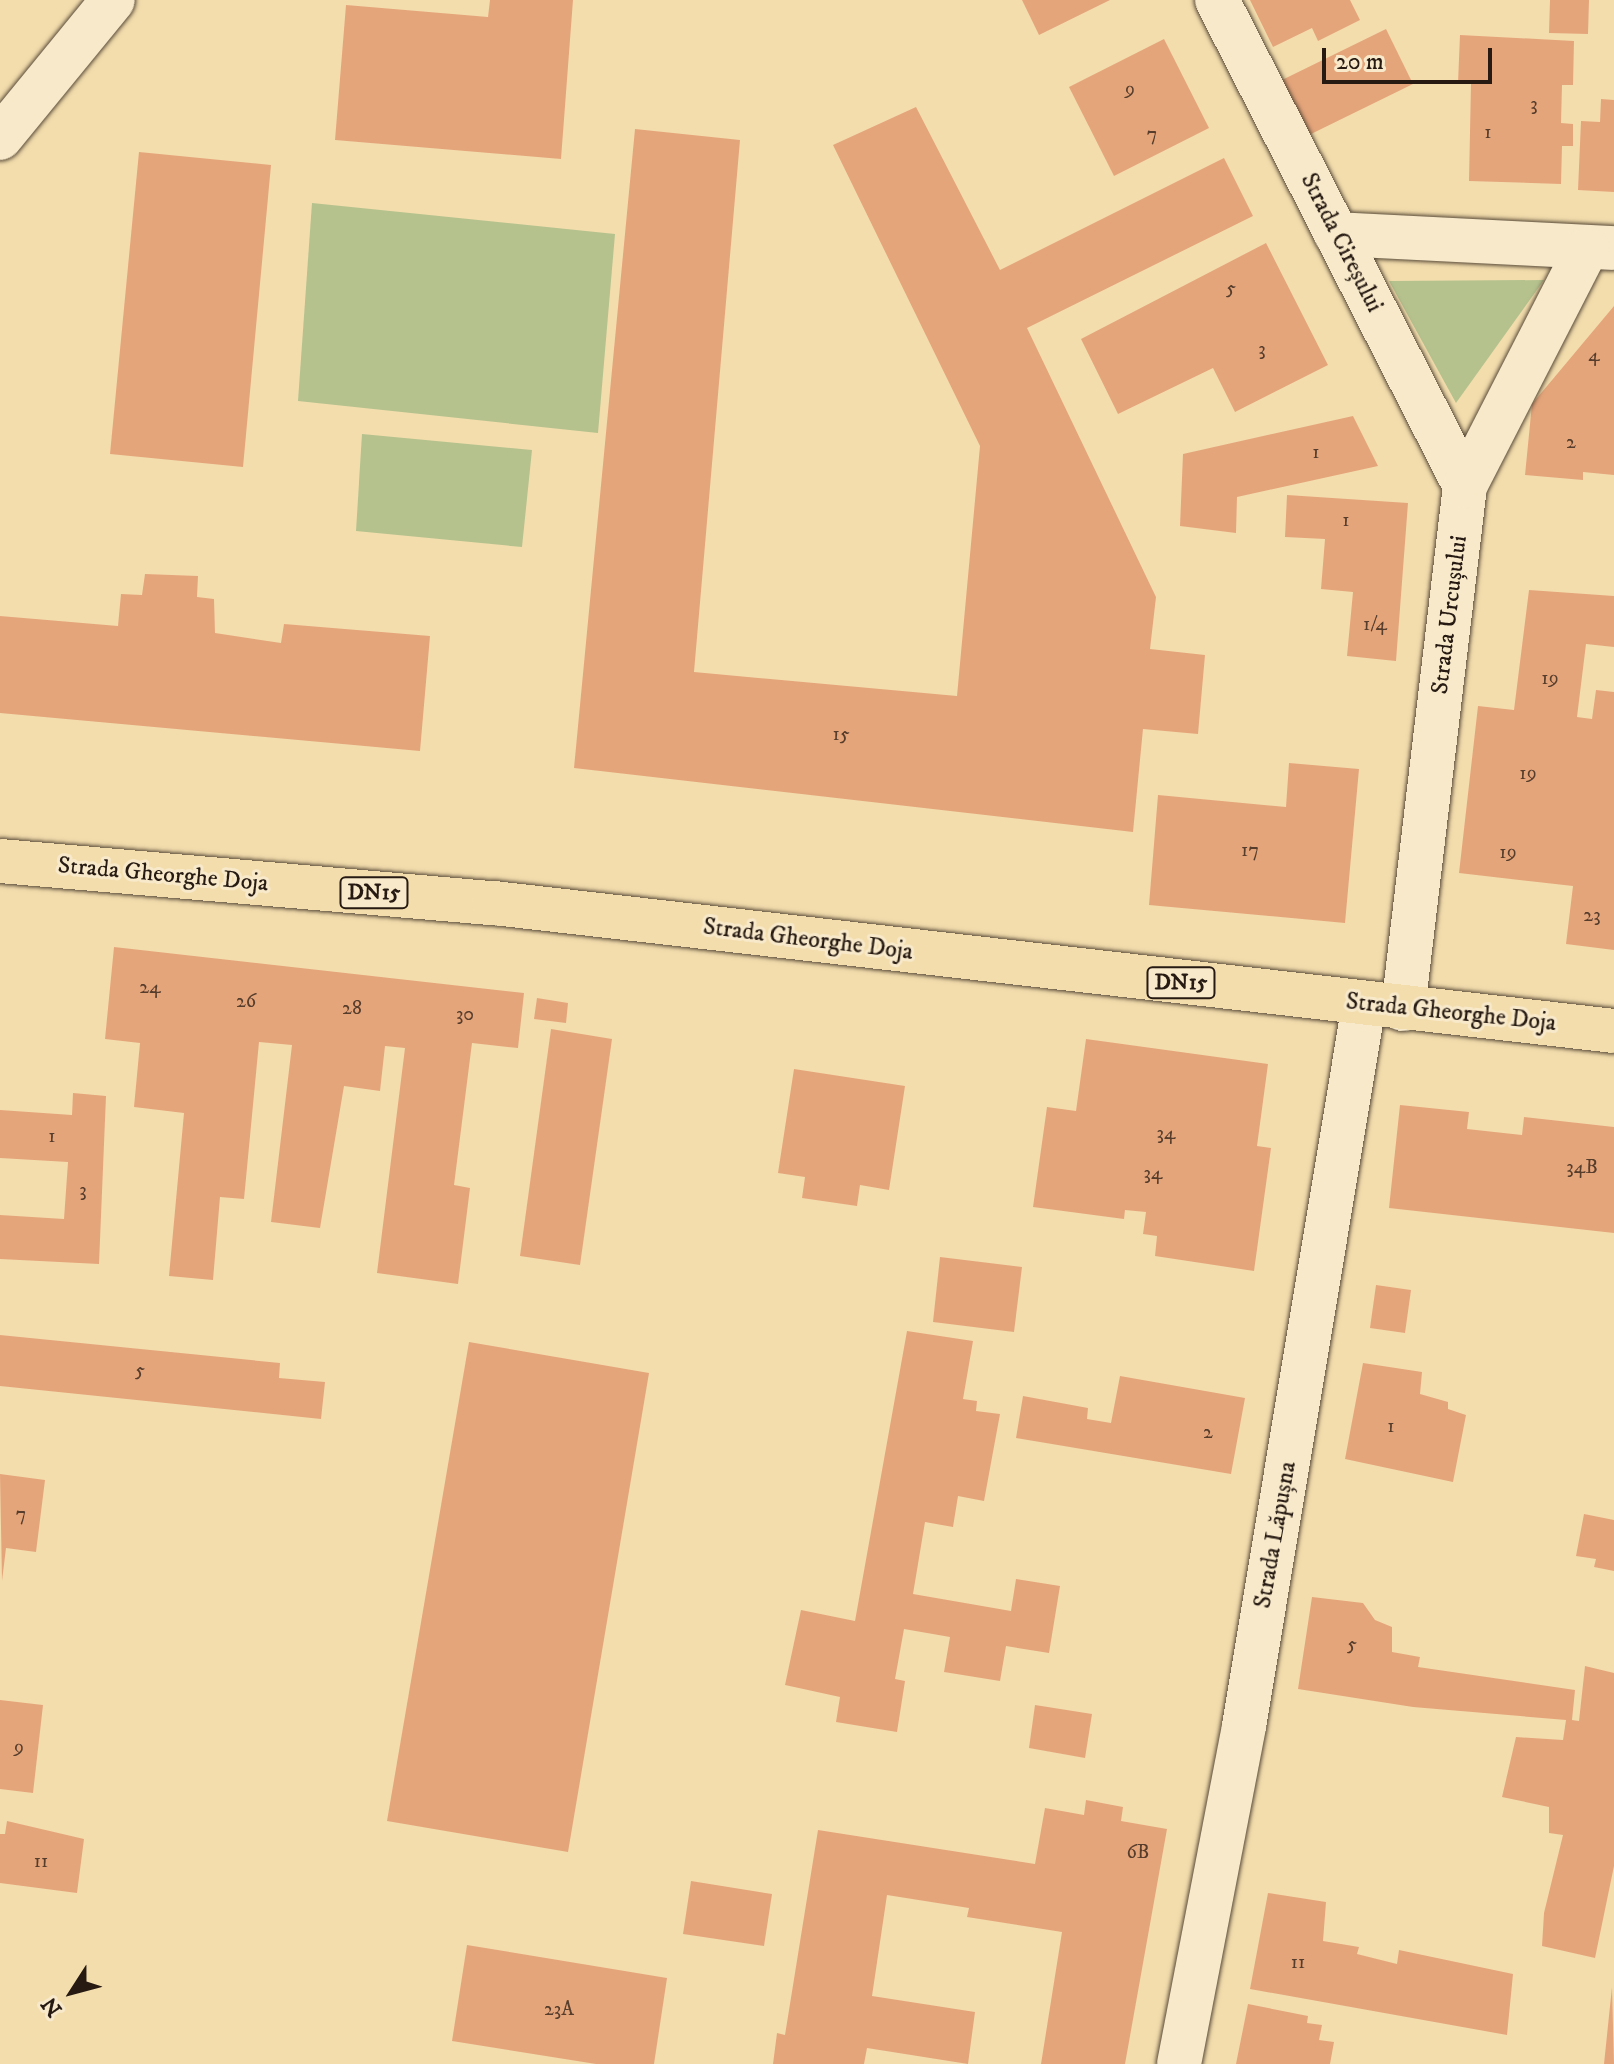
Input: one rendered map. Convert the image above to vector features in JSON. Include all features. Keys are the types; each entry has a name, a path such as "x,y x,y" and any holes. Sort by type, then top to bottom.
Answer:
{"main road":[{"name":"Strada Gheorghe Doja","path":"0,861 494,903 1614,1031"}],"street":[{"path":"0,138 113,0"},
{"name":"Strada Cireșului","path":"1217,0 1465,486"},
{"name":"Strada Urcușului","path":"1336,234 1600,248 1465,486 1384,1006"},
{"name":"Strada Lăpușna","path":"1179,2064 1384,1006"}],"green space":[{"path":"312,203 615,234 598,433 298,401"},
{"path":"1544,280 1456,403 1389,281"},
{"path":"362,434 532,450 522,547 356,531"}],"building":[{"path":"490,0 573,0 561,159 335,140 346,5 488,17"},
{"path":"1022,0 1110,0 1039,35"},
{"path":"1250,0 1350,0 1360,20 1318,41 1312,28 1273,47"},
{"path":"1550,0 1589,0 1588,34 1549,33"},
{"path":"1386,29 1413,84 1309,135 1282,80"},
{"path":"1460,35 1574,41 1573,85 1562,85 1561,123 1573,124 1573,146 1562,146 1561,184 1469,181 1471,83 1458,83"},
{"path":"1164,39 1209,128 1114,176 1069,87"},
{"path":"1601,99 1614,100 1614,192 1578,190 1581,121 1600,122"},
{"path":"916,107 1000,270 1224,158 1253,216 1027,328 1156,597 1150,649 1205,655 1198,734 1143,729 1133,832 574,768 635,129 740,140 694,672 957,696 980,446 833,145"},
{"path":"139,152 271,165 243,467 110,454"},
{"path":"1266,243 1328,365 1235,412 1213,368 1118,414 1081,339"},
{"path":"1614,306 1614,475 1583,472 1583,480 1525,475 1532,404"},
{"path":"1353,416 1378,466 1237,497 1236,533 1180,526 1183,454"},
{"path":"1287,495 1408,503 1396,661 1347,656 1353,592 1321,589 1325,539 1285,537"},
{"path":"145,574 198,576 197,597 214,599 215,633 281,643 284,624 430,636 420,751 0,713 0,616 118,626 121,594 142,595"},
{"path":"1529,590 1614,596 1614,647 1586,644 1577,717 1592,719 1596,690 1614,692 1614,950 1566,944 1573,886 1459,873 1478,706 1514,710"},
{"path":"1289,763 1359,769 1345,923 1149,905 1158,795 1286,807"},
{"path":"114,947 524,993 518,1048 472,1043 454,1185 470,1188 458,1284 377,1273 405,1048 385,1046 380,1091 344,1086 320,1228 271,1222 292,1045 259,1042 244,1199 220,1197 213,1280 169,1276 184,1113 134,1107 140,1043 105,1039"},
{"path":"537,998 568,1003 566,1023 534,1019"},
{"path":"551,1029 612,1039 580,1265 520,1256"},
{"path":"1086,1039 1268,1064 1257,1146 1271,1148 1254,1271 1155,1256 1157,1236 1143,1234 1146,1212 1125,1210 1124,1219 1033,1207 1047,1107 1076,1111"},
{"path":"794,1069 905,1086 889,1190 860,1185 857,1206 802,1198 805,1177 778,1173"},
{"path":"73,1093 106,1096 99,1264 0,1259 0,1215 64,1219 68,1162 0,1158 0,1110 72,1115"},
{"path":"1400,1105 1469,1112 1467,1129 1522,1135 1524,1117 1614,1127 1614,1233 1389,1208"},
{"path":"940,1257 1022,1267 1014,1332 933,1322"},
{"path":"1376,1285 1411,1290 1405,1333 1370,1328"},
{"path":"907,1331 973,1341 963,1399 977,1401 976,1411 1000,1414 984,1501 958,1496 953,1527 925,1522 913,1594 1011,1611 1016,1579 1060,1586 1049,1653 1006,1646 1000,1681 944,1672 950,1637 904,1629 895,1679 905,1681 897,1732 836,1722 840,1697 785,1685 801,1610 855,1621"},
{"path":"0,1335 280,1363 279,1378 325,1382 321,1419 0,1386"},
{"path":"469,1342 649,1373 568,1852 387,1821"},
{"path":"1363,1363 1422,1372 1420,1394 1448,1402 1448,1409 1466,1415 1453,1482 1345,1459"},
{"path":"1120,1376 1245,1398 1231,1474 1016,1438 1023,1396 1088,1408 1087,1419 1111,1423"},
{"path":"0,1474 45,1480 36,1552 6,1548 2,1581"},
{"path":"1584,1514 1614,1520 1614,1571 1594,1567 1596,1559 1576,1556"},
{"path":"1312,1597 1363,1603 1375,1620 1392,1627 1392,1652 1420,1657 1418,1667 1575,1690 1572,1720 1579,1721 1585,1666 1614,1673 1614,1866 1595,1958 1542,1946 1544,1913 1563,1835 1549,1833 1549,1807 1502,1797 1516,1737 1563,1740 1566,1720 1413,1707 1298,1689"},
{"path":"0,1700 43,1705 33,1793 0,1789"},
{"path":"1035,1705 1092,1714 1085,1758 1029,1748"},
{"path":"1086,1800 1123,1807 1121,1821 1167,1829 1125,2064 1041,2064 1062,1932 967,1917 969,1908 887,1895 872,1996 975,2012 968,2064 867,2048 864,2064 773,2064 777,2033 785,2035 818,1830 1035,1864 1045,1808 1084,1815"},
{"path":"7,1821 84,1839 77,1893 0,1883 0,1834 5,1834"},
{"path":"691,1881 772,1894 764,1946 683,1934"},
{"path":"1268,1893 1326,1902 1323,1941 1359,1947 1357,1954 1397,1964 1399,1950 1513,1974 1507,2035 1250,1989"},
{"path":"467,1945 667,1978 654,2064 596,2064 452,2041"},
{"path":"1612,1987 1614,2064 1604,2064"},
{"path":"1248,2004 1308,2016 1307,2023 1322,2025 1319,2040 1334,2042 1330,2064 1236,2064"}]}
